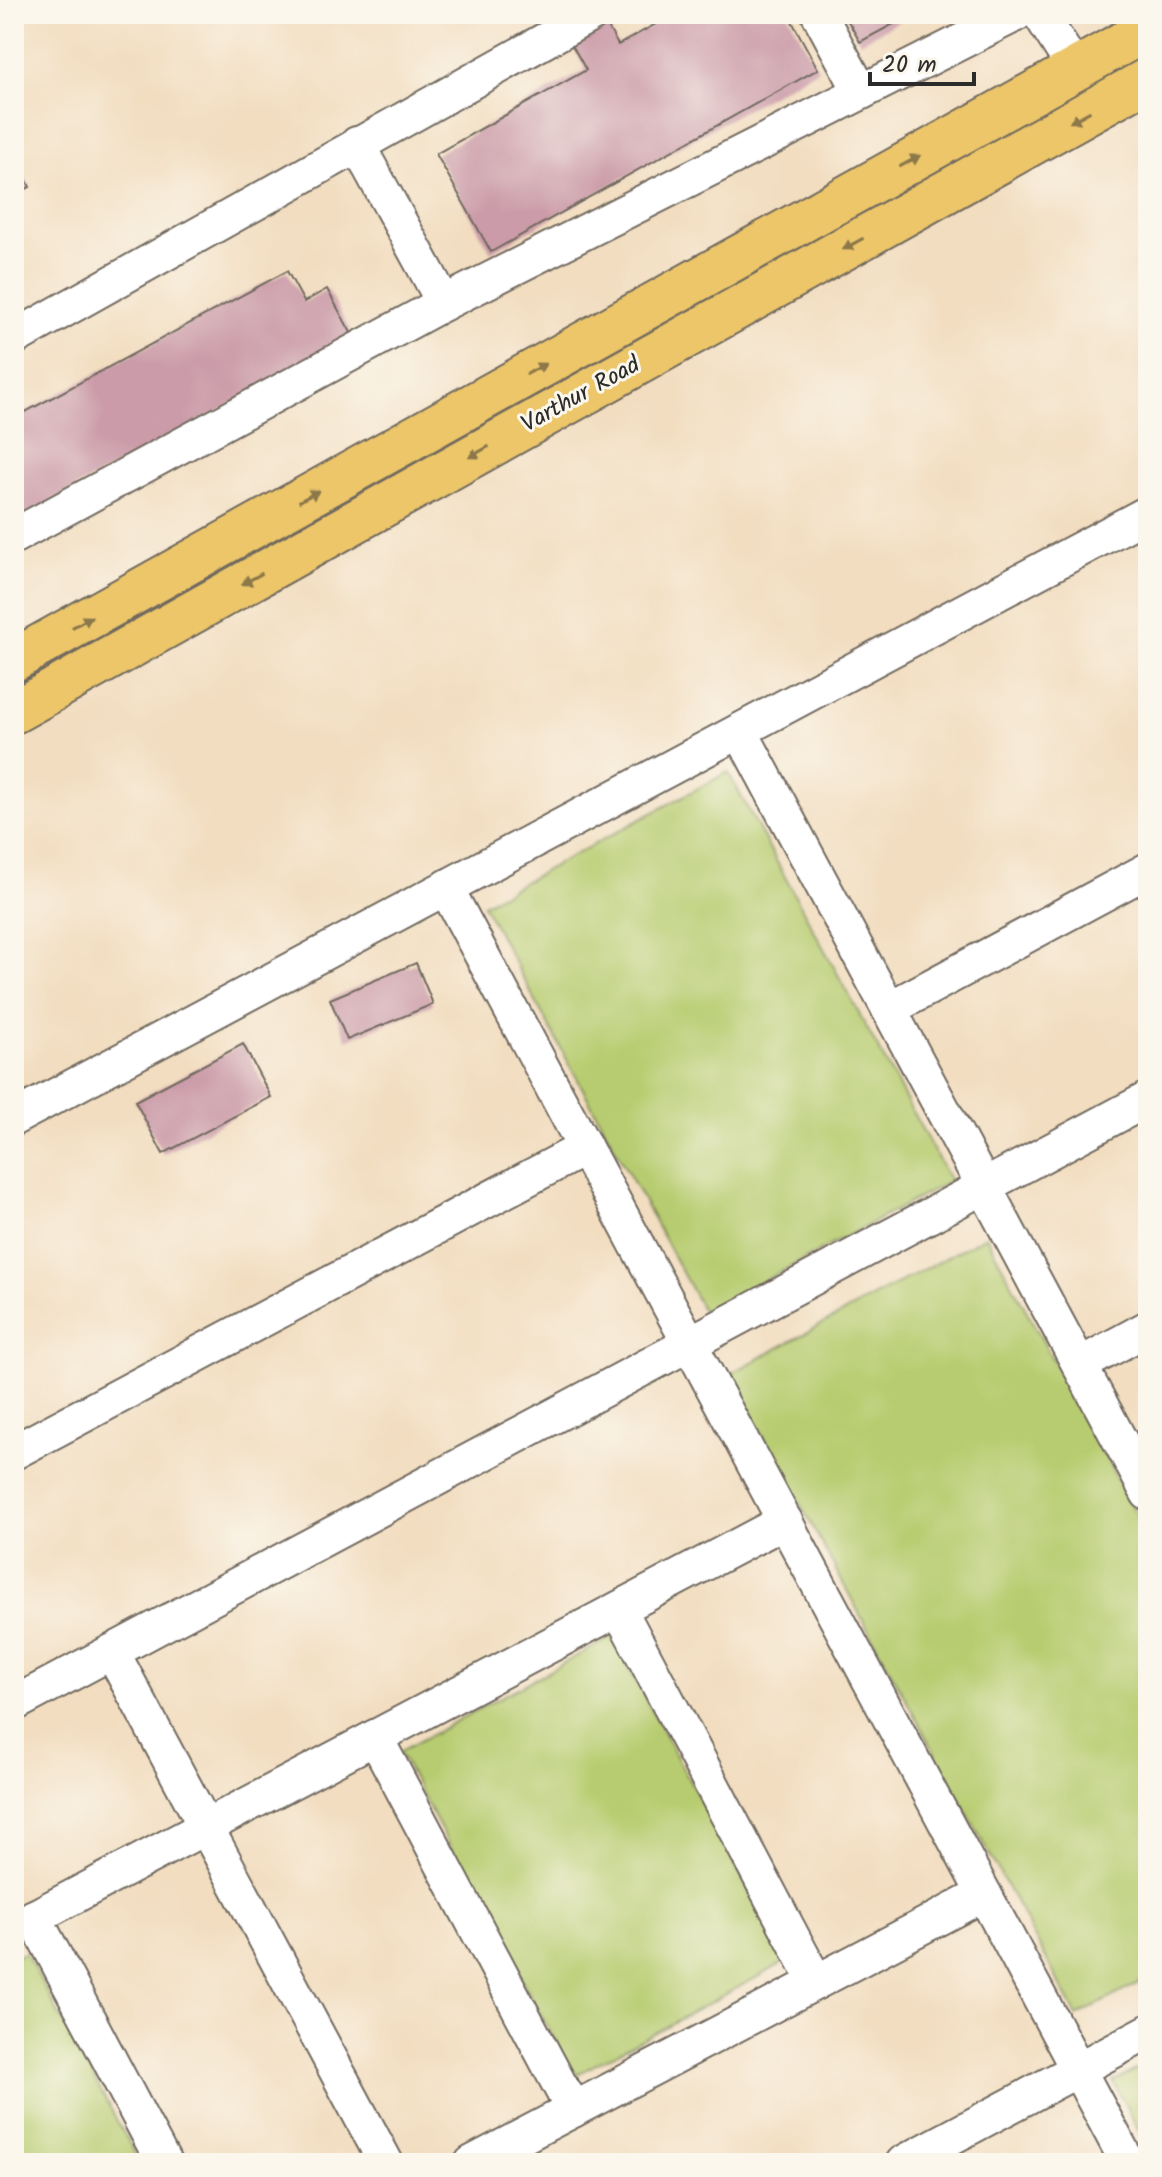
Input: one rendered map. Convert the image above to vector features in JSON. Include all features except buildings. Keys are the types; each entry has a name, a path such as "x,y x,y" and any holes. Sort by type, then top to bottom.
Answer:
{"main road":[{"name":"Varthur Road","path":"14,660 1148,29"},
{"name":"Varthur Road","path":"14,712 1148,79"}],"street":[{"path":"14,338 592,14"},
{"path":"819,14 861,92"},
{"path":"14,536 444,303 1016,14"},
{"path":"1040,14 1075,69"},
{"path":"357,144 444,303"},
{"path":"14,1118 1148,513"},
{"path":"740,731 1148,1493"},
{"path":"889,1009 1148,870"},
{"path":"446,888 1128,2163"},
{"path":"14,1704 1148,1099"},
{"path":"14,1452 585,1148"},
{"path":"1080,1365 1148,1328"},
{"path":"164,2163 24,1923 785,1521"},
{"path":"619,1609 816,1982"},
{"path":"112,1652 386,2163"},
{"path":"375,1737 573,2110"},
{"path":"472,2163 984,1894"},
{"path":"903,2163 1148,2032"}],"green space":[{"path":"728,772 950,1181 704,1313 483,904"},
{"path":"986,1236 1148,1536 1148,1978 1077,2016 730,1374"},
{"path":"612,1637 787,1961 574,2076 399,1752"},
{"path":"25,1952 140,2163 14,2163 14,1958"},
{"path":"1148,2063 1148,2147 1113,2082"}]}
